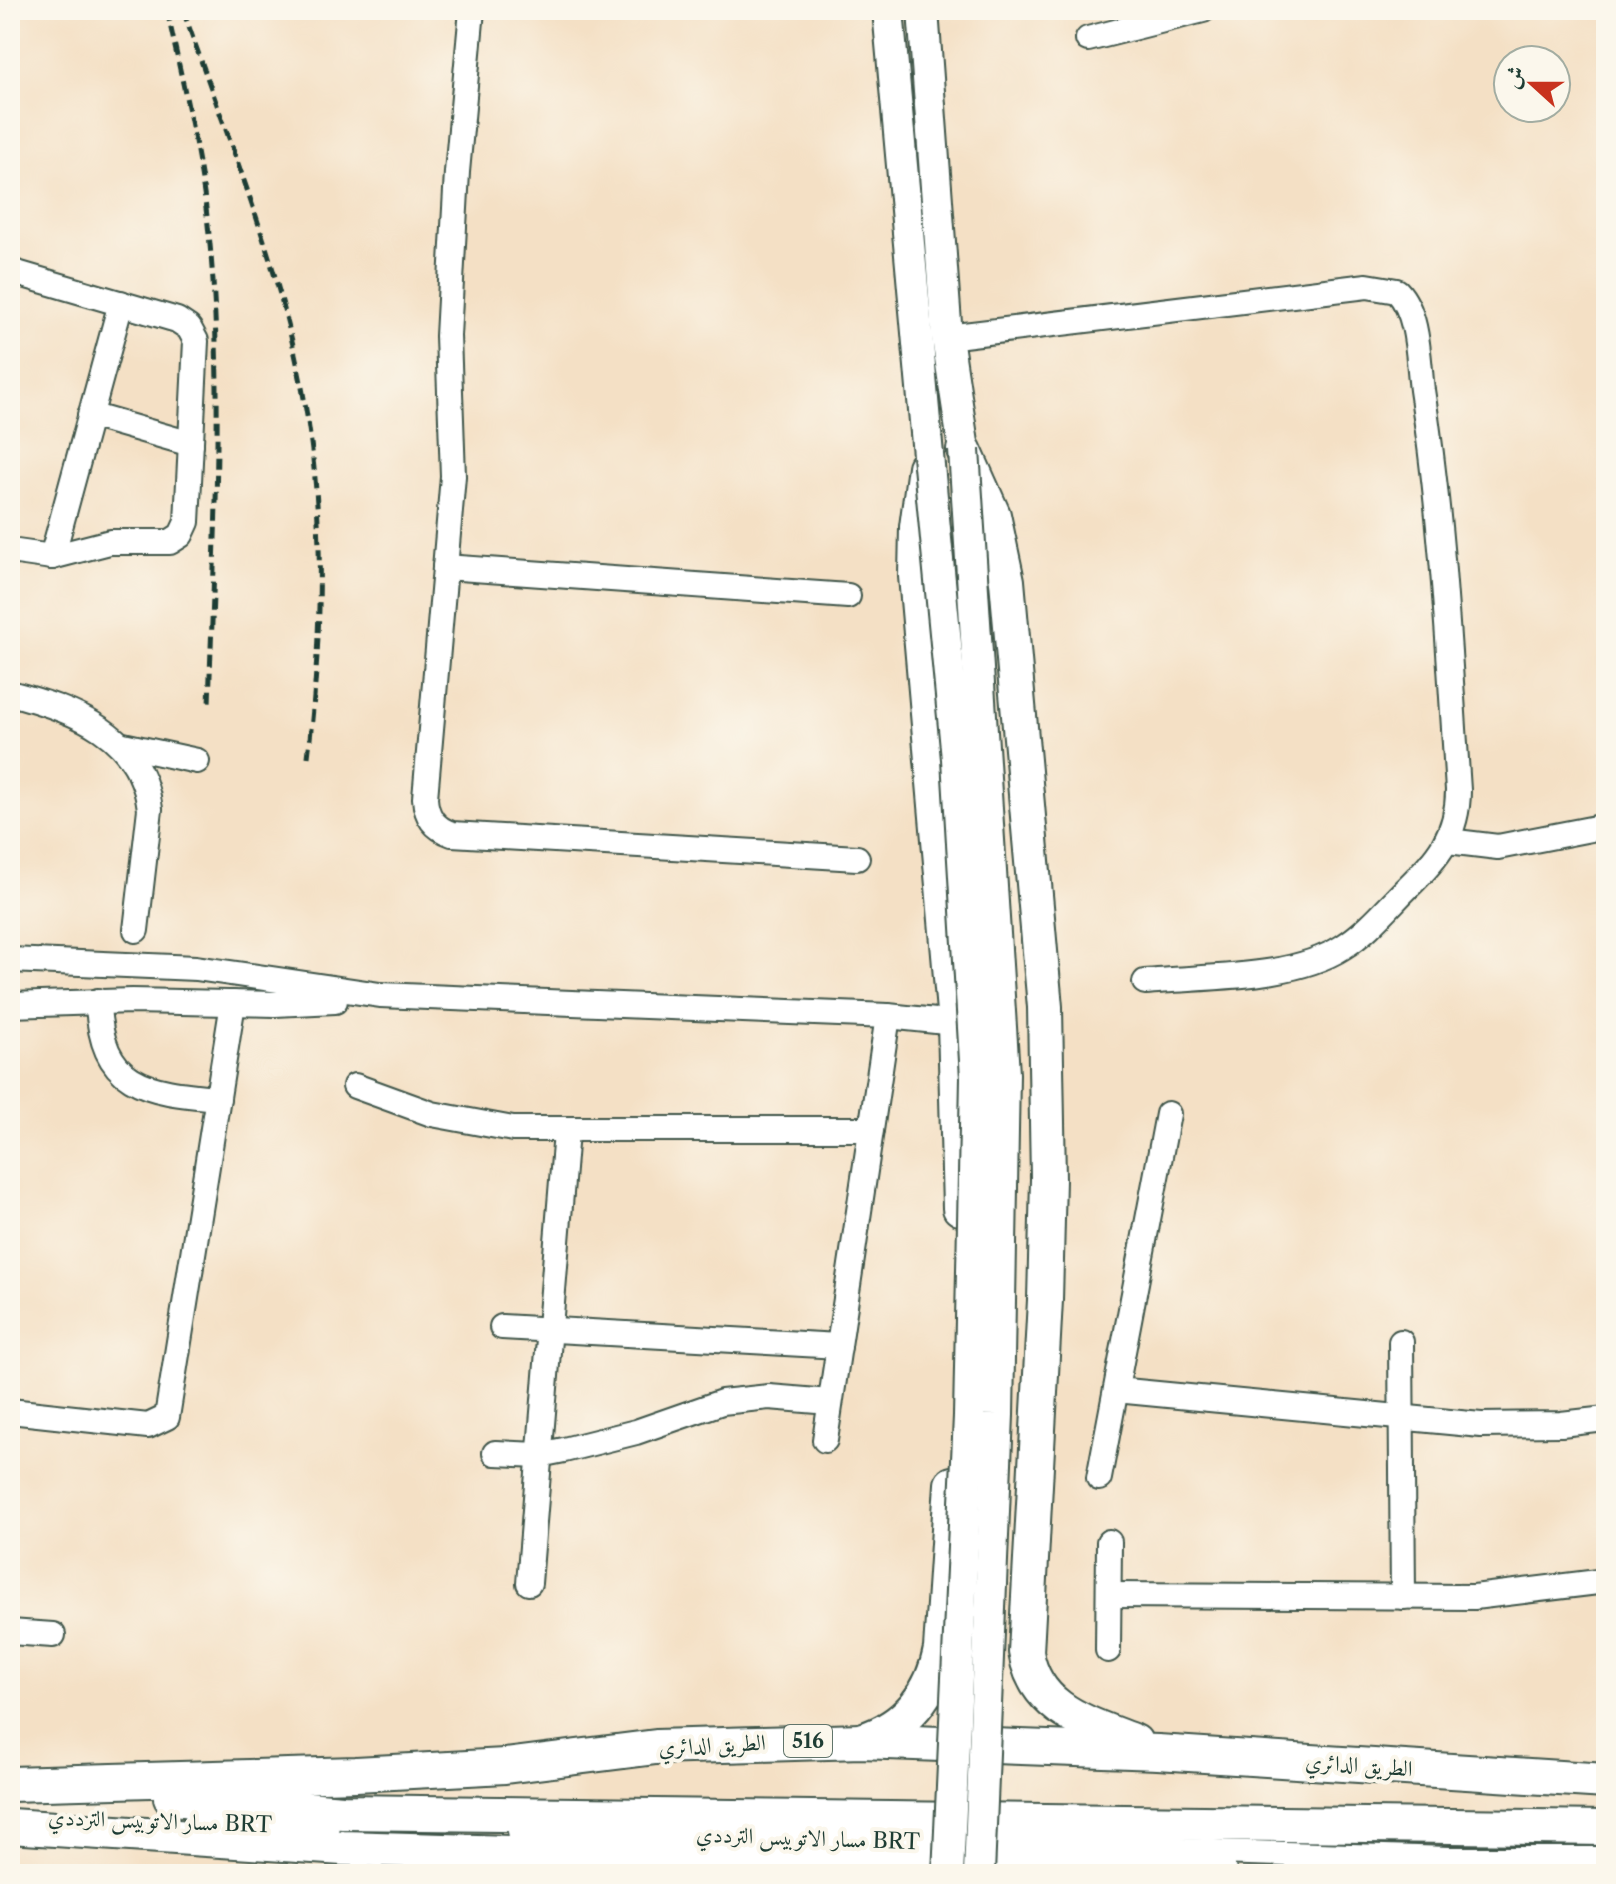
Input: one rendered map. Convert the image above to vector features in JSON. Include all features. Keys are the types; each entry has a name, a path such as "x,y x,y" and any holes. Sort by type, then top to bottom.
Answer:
{"highway":[{"path":"964,450 993,515 1007,581 1045,1007 1048,1179 1043,1342 1027,1597 1028,1663 1044,1695 1072,1717 1158,1752"},
{"path":"861,1741 903,1720 923,1697 938,1661 956,1417 960,1193 955,1023 916,576 917,527 928,455"},
{"path":"944,1601 960,1615 981,1620 1012,1612 1027,1597"},
{"name":"الطريق الدائري","path":"10,1785 356,1774 505,1766 656,1747 861,1741 1158,1752 1606,1781"},
{"name":"الطريق الدائري","path":"10,1785 343,1812 1606,1828"},
{"path":"10,1826 343,1848 1220,1874"}],"main road":[{"path":"888,10 957,759 976,1078 969,1416 948,1874"},
{"path":"923,10 947,337 964,450 1004,1074 998,1415 979,1874"}],"lane":[{"path":"472,10 457,172 448,336 453,476 425,798 429,817 442,831 857,858"},
{"path":"1088,39 1158,16 1203,10"},
{"path":"10,271 177,320 193,334 187,522 176,539 163,543 110,542 52,557 10,551"},
{"path":"947,337 1367,286 1388,287 1404,298 1411,316 1446,589 1458,790 1458,807 1448,841 1438,856 1361,933 1329,955 1293,967 1145,982"},
{"path":"52,557 121,303"},
{"path":"90,415 191,444"},
{"path":"445,567 848,596"},
{"path":"10,693 81,717 123,745 197,761"},
{"path":"123,745 143,774 150,809 136,930"},
{"path":"1448,841 1498,847 1606,826"},
{"path":"10,960 196,968 380,995 888,1016 955,1023"},
{"path":"10,1005 98,1001 307,1003 380,995"},
{"path":"98,1001 104,1046 111,1060 132,1081 159,1093 218,1098"},
{"path":"10,1411 148,1426 167,1417 233,1003"},
{"path":"825,1440 888,1016"},
{"path":"355,1086 406,1106 459,1121 513,1129 566,1132 871,1129"},
{"path":"1099,1478 1168,1114"},
{"path":"529,1583 566,1132"},
{"path":"502,1327 839,1346"},
{"path":"1401,1342 1403,1597"},
{"path":"1116,1390 1507,1425 1606,1419"},
{"path":"495,1453 539,1455 636,1432 722,1402 769,1397 830,1402"},
{"path":"1108,1650 1109,1542"},
{"path":"1109,1595 1403,1597 1510,1594 1606,1581"},
{"path":"10,1632 53,1635"},
{"name":"مسار الاتوبيس الترددي BRT","path":"10,1817 1434,1858 1606,1859"}],"railway":[{"path":"167,10 200,171 213,283 217,465 209,705"},
{"path":"183,10 266,247 303,393 315,484 319,575 319,620 308,757"}]}
